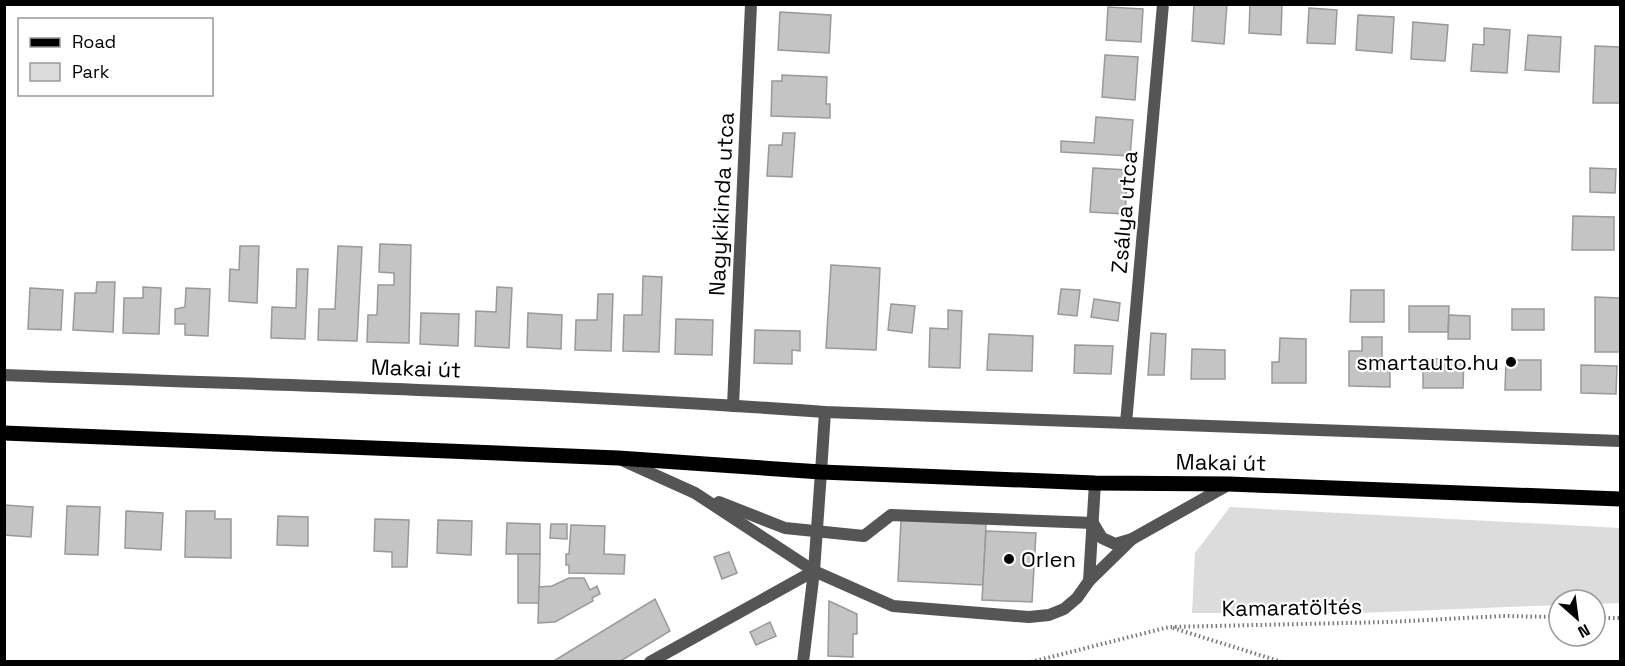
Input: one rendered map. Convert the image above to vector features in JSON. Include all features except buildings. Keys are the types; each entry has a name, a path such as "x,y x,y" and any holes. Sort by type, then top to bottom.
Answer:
{"main road":[{"name":"Makai út","path":"4,433 618,458 821,472 1620,499"}],"street":[{"name":"Nagykikinda utca","path":"733,406 751,4"},
{"name":"Zsálya utca","path":"1126,423 1163,4"},
{"name":"Makai út","path":"4,375 439,392 825,412 1620,441"},
{"path":"803,662 814,571 825,412"},
{"path":"618,458 695,493 785,528 864,536 891,515 1093,523"},
{"path":"1089,581 1095,483"},
{"path":"1093,523 1102,538 1115,544 1132,539 1229,484"},
{"path":"695,493 814,571 893,606 1029,617 1049,615 1064,609 1077,598 1089,581 1132,539"},
{"path":"650,662 814,571"}],"path":[{"name":"Kamaratöltés","path":"1030,662 1169,627 1389,622 1503,616 1547,617"},
{"path":"1169,627 1282,662"}],"green space":[{"path":"1230,507 1620,528 1620,603 1607,604 1607,588 1547,588 1547,605 1360,613 1192,613 1195,553"}],"place":[{"name":"smartauto.hu","path":"1511,362"},
{"name":"Orlen","path":"1009,559"}]}
